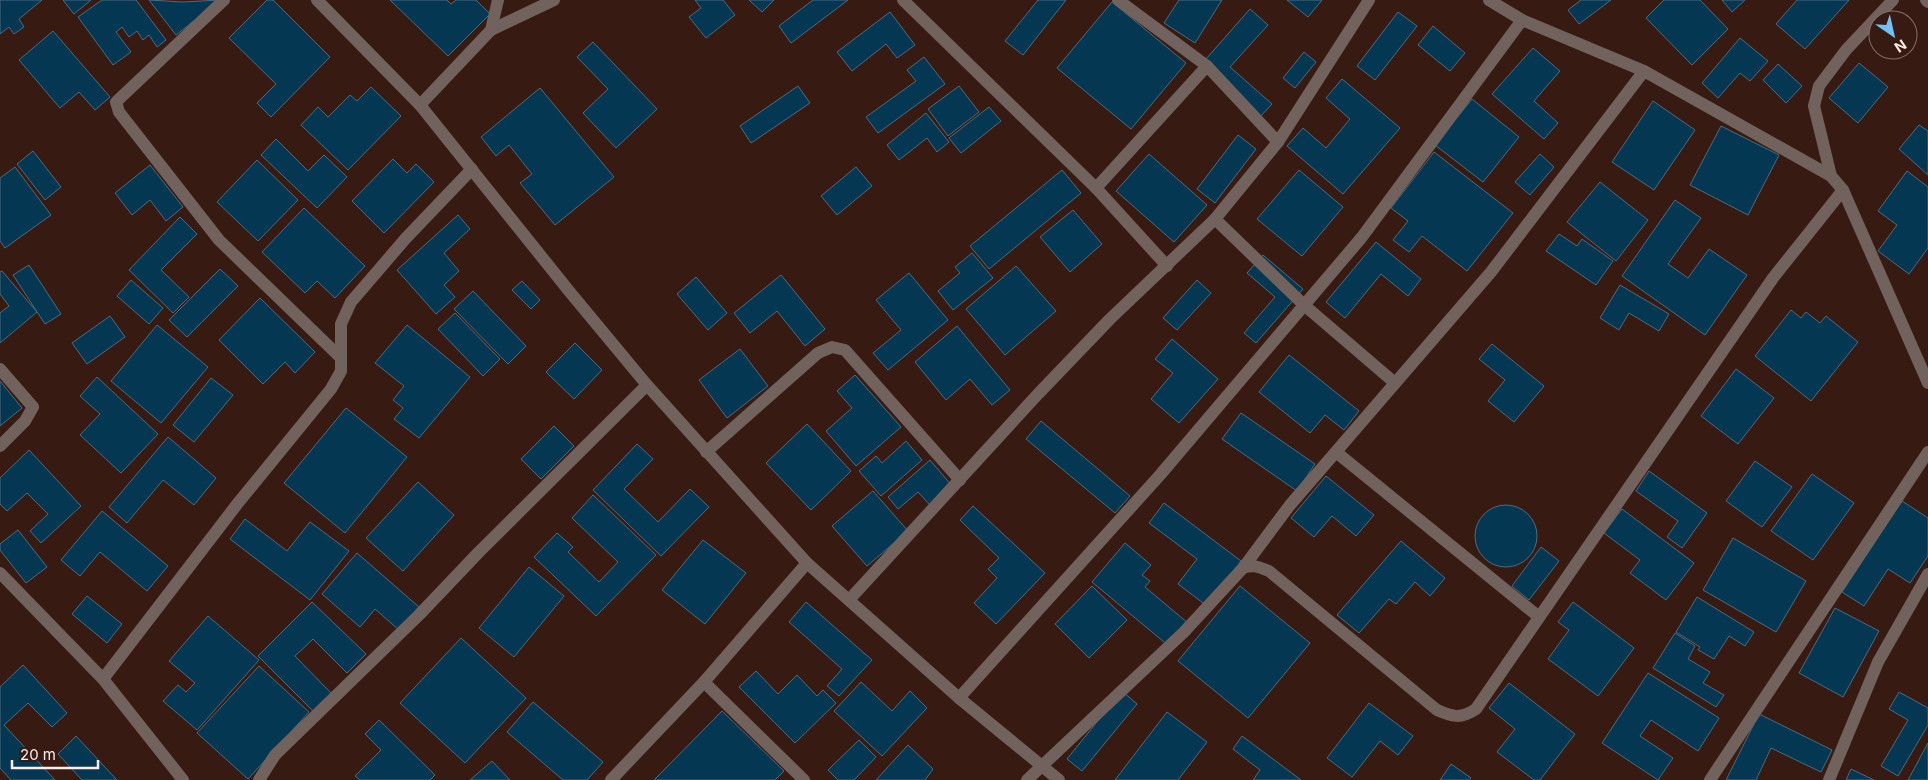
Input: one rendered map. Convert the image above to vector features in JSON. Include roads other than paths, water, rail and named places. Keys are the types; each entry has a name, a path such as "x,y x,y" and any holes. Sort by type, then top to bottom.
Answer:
{"street":[{"path":"224,0 116,102 119,112 218,240 341,358"},
{"path":"317,0 420,105 647,385 807,563 959,698 1059,780"},
{"path":"491,30 498,0"},
{"path":"420,105 491,30 554,0"},
{"path":"903,0 1096,188 1167,266"},
{"path":"1118,0 1207,66 1278,142"},
{"path":"849,600 1090,339 1215,219 1278,142 1369,0"},
{"path":"1490,0 1522,20 1644,71 1831,176 1843,190 1928,382"},
{"path":"1831,176 1814,106 1819,86 1846,50 1893,0"},
{"path":"959,698 1160,475 1362,237 1522,20"},
{"path":"1096,188 1207,66"},
{"path":"1027,780 1184,632 1243,568 1290,505 1491,272 1644,71"},
{"path":"103,679 238,503 330,390 341,371 341,324 351,302 406,238 472,169"},
{"path":"1243,568 1258,566 1269,572 1437,710 1452,717 1464,717 1476,709 1773,278 1843,190"},
{"path":"1215,219 1304,305 1396,383"},
{"path":"706,452 818,353 832,347 845,350 960,480"},
{"path":"0,369 33,407 25,421 0,446"},
{"path":"259,780 275,755 406,628 478,553 647,385"},
{"path":"1336,452 1539,617"},
{"path":"1710,780 1928,452"},
{"path":"613,779 704,682 807,563"},
{"path":"0,573 103,679 183,780"},
{"path":"1829,780 1878,662 1928,574"},
{"path":"704,682 804,780"}]}
